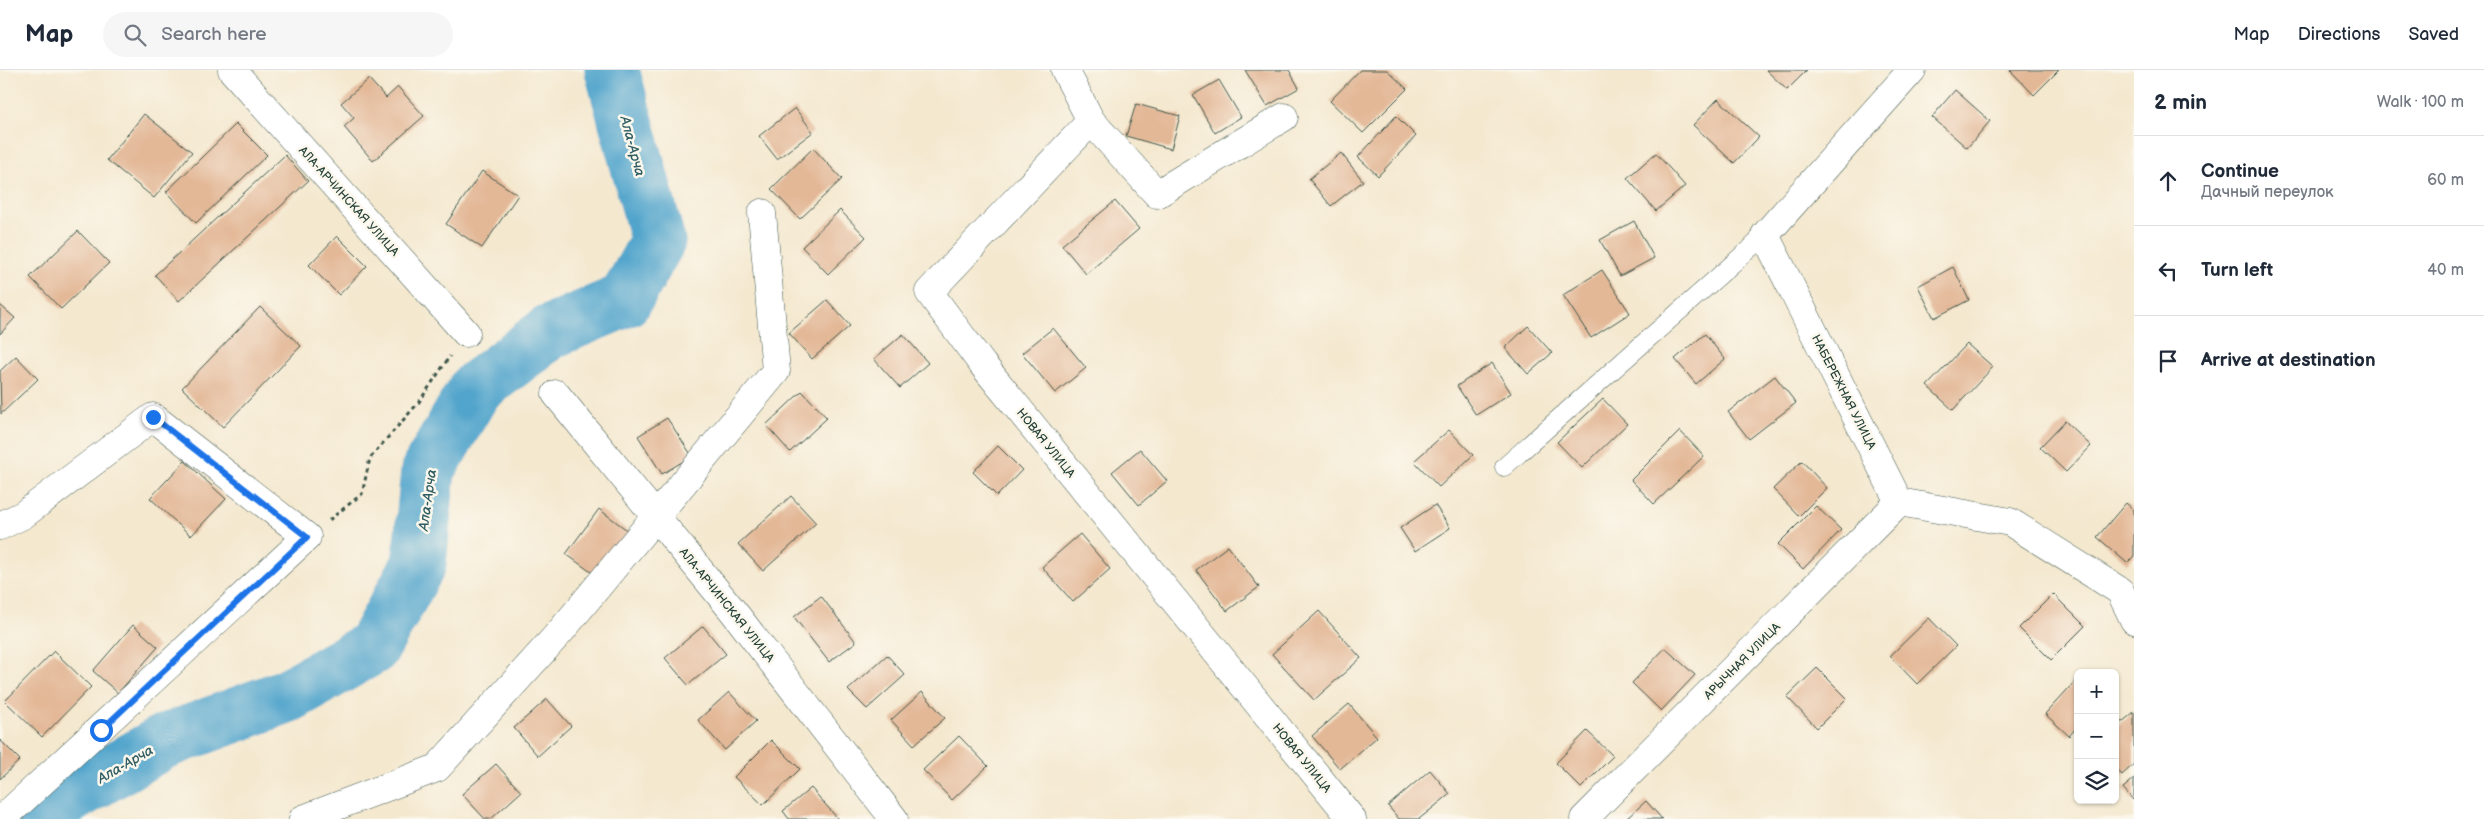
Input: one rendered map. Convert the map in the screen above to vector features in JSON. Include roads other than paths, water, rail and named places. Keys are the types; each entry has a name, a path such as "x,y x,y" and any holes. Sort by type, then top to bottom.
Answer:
{"street":[{"path":"1065,70 1091,121 1157,194 1284,118"},
{"path":"1764,235 1912,70"},
{"name":"АЛА-АРЧИНСКАЯ УЛИЦА","path":"240,73 466,333"},
{"name":"НОВАЯ УЛИЦА","path":"1091,121 929,292 983,366 1352,819"},
{"path":"303,819 437,768 561,631 776,371 762,213"},
{"name":"НАБЕРЕЖНАЯ УЛИЦА","path":"1764,235 1899,502"},
{"name":"АЛА-АРЧИНСКАЯ УЛИЦА","path":"556,394 733,611 894,819"},
{"path":"0,526 23,515 153,417 307,537 2,819"},
{"path":"1899,502 2010,522 2120,591 2134,620"},
{"name":"АРЫЧНАЯ УЛИЦА","path":"1598,814 1899,502"}],"lane":[{"path":"1504,467 1764,235"}],"waterway":[{"name":"Ала-Арча","path":"31,819 163,742 289,695 373,647 419,564 428,470 475,389 550,332 625,300 658,241 612,70"}]}
